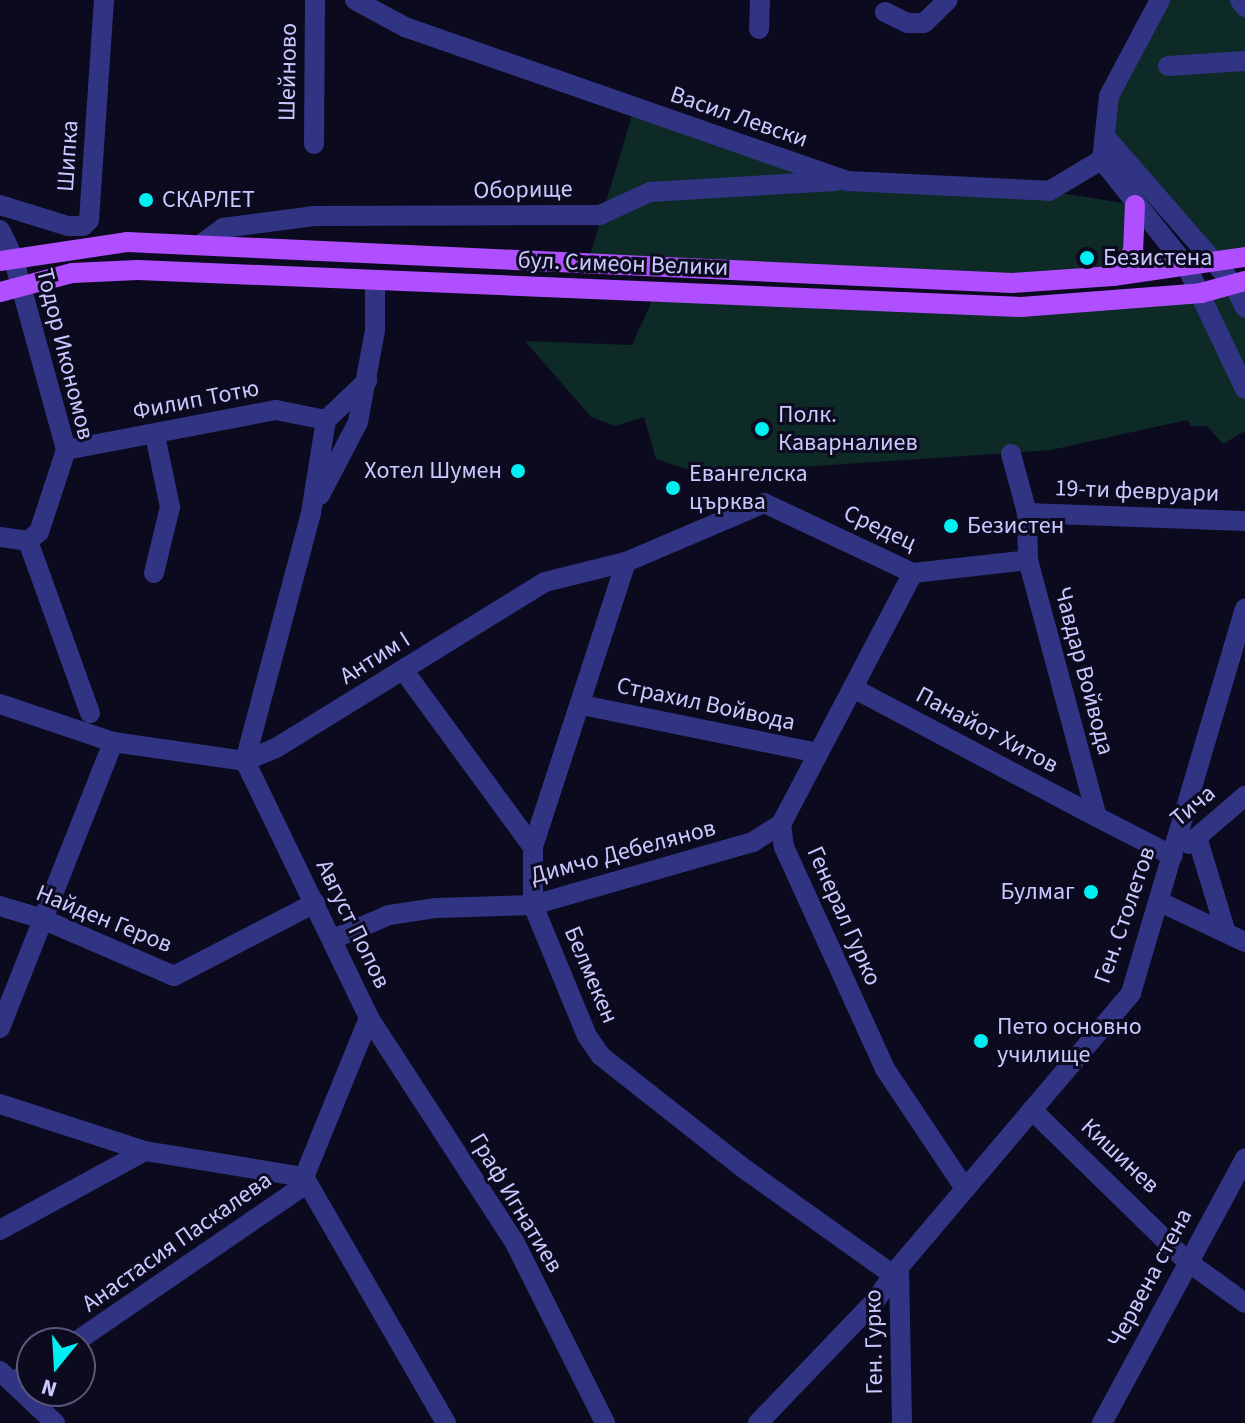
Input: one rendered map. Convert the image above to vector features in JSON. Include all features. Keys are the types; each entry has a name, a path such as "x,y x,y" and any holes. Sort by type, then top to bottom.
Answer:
{"main road":[{"path":"1113,276 1133,252 1135,205"},
{"name":"бул. Симеон Велики","path":"6,259 127,242 1012,283 1113,276 1245,257"},
{"name":"бул. Симеон Велики","path":"0,292 20,284 72,273 138,270 1006,307 1201,293 1239,283"}],"street":[{"name":"Шипка","path":"0,205 68,226 83,226 89,220 104,0"},
{"name":"Шейново","path":"314,144 315,0"},
{"name":"Васил Левски","path":"355,0 419,32 848,181 1049,191 1109,156"},
{"path":"759,29 760,0"},
{"path":"885,12 908,23 924,23 948,0"},
{"path":"1160,0 1109,96 1103,133 1109,156 1135,205 1187,267 1245,389"},
{"path":"1240,0 1245,7"},
{"path":"1168,66 1245,61"},
{"path":"1109,156 1215,263 1239,283 1245,308"},
{"name":"Оборище","path":"200,245 223,228 314,216 600,215 650,192 848,181"},
{"name":"Тодор Икономов","path":"0,230 6,259 20,284 66,450 39,532 28,541"},
{"path":"311,513 358,422 367,381 375,281"},
{"path":"0,704 113,742 245,761 311,513 326,420 367,381"},
{"name":"Филип Тотю","path":"66,450 276,410 326,420"},
{"path":"154,573 170,507 155,435"},
{"name":"Чавдар Войвода","path":"1011,454 1027,513 1028,560 1097,817"},
{"name":"Антим I","path":"245,761 276,748 545,582 626,562 764,503"},
{"name":"Средец","path":"764,503 913,573 1028,560"},
{"name":"19-ти февруари","path":"1027,513 1245,521"},
{"path":"0,537 28,541 90,713"},
{"name":"Белмекен","path":"626,562 582,705 533,847 533,905 587,1036 601,1056 746,1170 896,1271"},
{"name":"Генерал Гурко","path":"913,573 781,824 784,847 885,1069 964,1187"},
{"name":"Ген. Столетов","path":"964,1187 1131,993 1245,609"},
{"path":"404,671 533,847"},
{"name":"Панайот Хитов","path":"853,688 1097,817"},
{"name":"Страхил Войвода","path":"582,705 818,753"},
{"path":"0,1028 40,918 113,742"},
{"name":"Август Попов","path":"245,761 369,1018 306,1180"},
{"name":"Тича","path":"1173,856 1245,796"},
{"path":"1097,817 1173,856"},
{"name":"Димчо Дебелянов","path":"333,939 389,915 436,908 533,905 753,842 781,824"},
{"path":"1197,837 1226,933"},
{"path":"1160,902 1245,942"},
{"name":"Найден Геров","path":"0,906 40,918 174,976 315,903"},
{"name":"Граф Игнатиев","path":"369,1018 515,1243 605,1423"},
{"path":"0,1104 145,1151 306,1180 446,1423"},
{"name":"Кишинев","path":"1032,1110 1188,1262 1245,1303"},
{"path":"0,1230 145,1151"},
{"name":"Червена стена","path":"1102,1423 1245,1158"},
{"name":"Анастасия Паскалева","path":"96,1328 306,1180"},
{"name":"Ген. Гурко","path":"902,1423 896,1271 964,1187"},
{"path":"758,1423 875,1301 896,1271"},
{"path":"6,1376 55,1423"}],"green space":[{"path":"1160,0 1240,0 1245,7 1245,257 1215,263 1103,133"},
{"path":"634,109 848,181 1049,191 1135,205 1137,228 1113,276 588,262"},
{"path":"1245,281 1245,431 1223,444 1207,426 1191,426 1187,420 1051,450 702,474 656,459 644,417 615,426 591,417 525,341 632,345 656,292 1021,307"}],"place":[{"name":"СКАРЛЕТ","path":"146,200"},
{"name":"Безистена","path":"1087,258"},
{"name":"Полк. Каварналиев","path":"762,429"},
{"name":"Хотел Шумен","path":"518,471"},
{"name":"Евангелска църква","path":"673,488"},
{"name":"Безистен","path":"951,526"},
{"name":"Булмаг","path":"1091,892"},
{"name":"Пето основно училище","path":"981,1041"}]}
